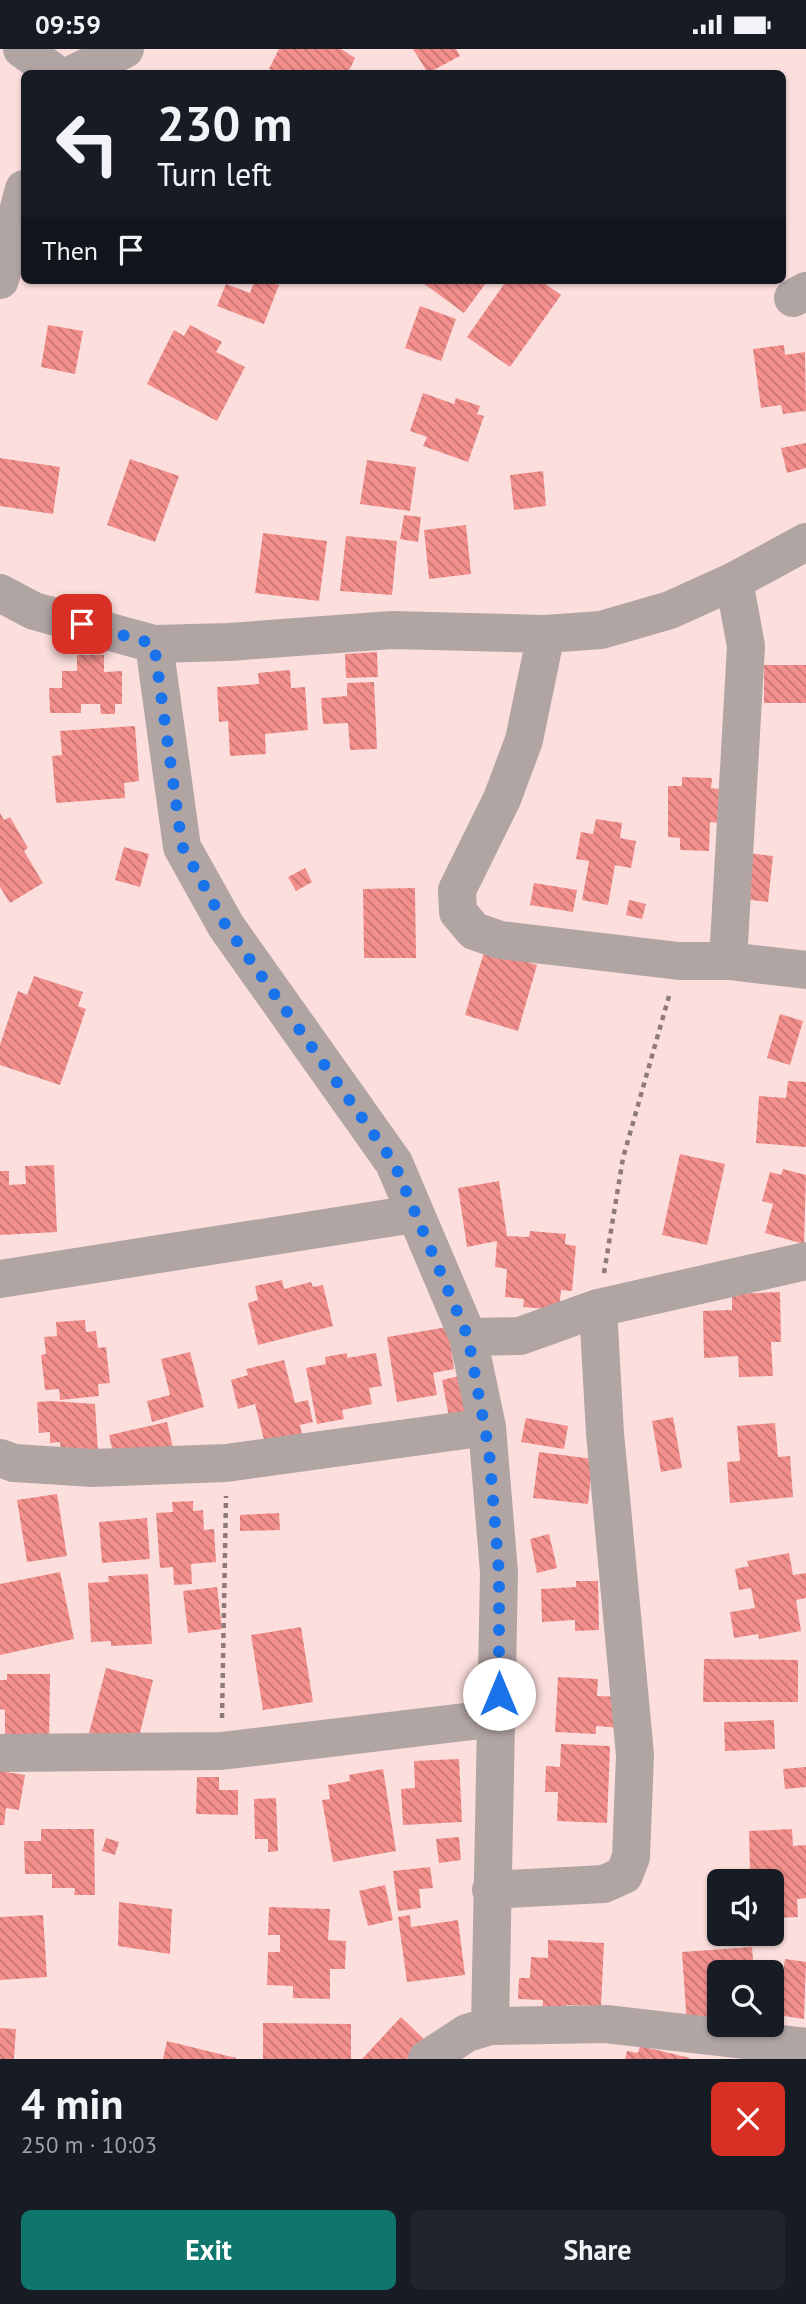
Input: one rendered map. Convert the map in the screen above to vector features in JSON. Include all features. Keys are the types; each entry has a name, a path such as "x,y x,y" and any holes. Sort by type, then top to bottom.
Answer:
{"street":[{"path":"22,49 51,70"},
{"path":"81,70 125,49"},
{"path":"0,280 21,200"},
{"path":"0,593 34,611 154,644 229,642 392,630 546,634 601,630 670,610 734,581 806,541"},
{"path":"728,961 746,646 734,581"},
{"path":"546,634 524,740 502,799 457,890 458,912 474,931 500,940 679,961 728,961 806,970"},
{"path":"154,644 182,846 226,926 394,1163 468,1337 487,1427 499,1572 498,1718 491,1890 491,2026"},
{"path":"0,1279 414,1215"},
{"path":"468,1337 520,1336 598,1308 806,1261"},
{"path":"491,1890 604,1884 624,1875 631,1857 635,1755 605,1433 598,1308"},
{"path":"0,1458 14,1463 93,1468 226,1463 487,1427"},
{"path":"0,1753 221,1751 498,1718"},
{"path":"428,2059 467,2033 491,2026 606,2024 806,2047"}],"path":[{"path":"598,1308 623,1158 679,961"},
{"path":"221,1751 226,1463"}],"building":[{"path":"279,49 341,49 355,58 349,70 269,69"},
{"path":"413,49 456,49 460,56 434,70 426,70"},
{"path":"226,284 250,293 253,284 279,285 264,324 217,306"},
{"path":"424,284 485,284 464,313"},
{"path":"504,284 546,284 561,295 510,367 467,337"},
{"path":"420,306 456,319 441,361 405,348"},
{"path":"48,325 83,331 75,374 41,367"},
{"path":"190,325 222,342 216,352 245,367 217,421 147,384 174,330 184,336"},
{"path":"784,345 785,355 805,352 806,411 783,414 781,405 761,408 753,349"},
{"path":"423,393 454,404 456,398 480,406 477,414 484,416 468,462 423,446 427,437 410,431"},
{"path":"806,443 806,468 787,473 781,448"},
{"path":"0,458 60,467 53,514 0,506"},
{"path":"130,459 179,476 155,542 107,525"},
{"path":"367,460 416,467 410,511 360,504"},
{"path":"543,471 546,506 514,510 510,475"},
{"path":"404,515 421,517 418,542 400,539"},
{"path":"466,525 471,574 429,579 424,530"},
{"path":"263,533 327,541 319,601 255,593"},
{"path":"346,536 397,541 392,595 340,591"},
{"path":"377,652 378,677 346,678 345,654"},
{"path":"77,655 104,655 104,672 122,671 122,704 115,704 115,714 101,714 100,704 81,704 81,713 50,713 49,688 62,688 62,671 77,671"},
{"path":"764,665 806,665 806,703 764,703"},
{"path":"290,670 291,688 305,687 308,730 265,734 266,754 230,756 228,721 219,722 217,687 259,684 258,673"},
{"path":"374,682 377,749 350,750 348,723 323,724 321,698 347,696 347,683"},
{"path":"135,726 139,781 124,783 125,798 56,803 52,756 62,755 60,731"},
{"path":"682,777 712,778 711,788 719,789 718,823 710,822 709,851 680,850 680,838 668,837 668,786 682,786"},
{"path":"0,813 4,820 10,817 28,848 24,851 43,883 10,903 0,887"},
{"path":"596,819 622,823 620,838 636,841 631,868 615,865 608,905 582,900 589,861 576,859 581,832 593,834"},
{"path":"124,847 149,854 140,887 115,880"},
{"path":"748,853 773,856 768,902 742,899"},
{"path":"305,868 312,882 296,891 288,877"},
{"path":"534,883 577,890 573,912 530,905"},
{"path":"415,888 416,958 364,958 363,889"},
{"path":"629,900 646,904 642,919 626,915"},
{"path":"485,949 537,965 518,1031 465,1015"},
{"path":"34,976 83,992 78,1006 86,1009 60,1085 0,1065 0,1045 18,991 27,995"},
{"path":"780,1014 803,1021 790,1065 767,1058"},
{"path":"788,1081 806,1082 806,1147 756,1143 759,1096 786,1098"},
{"path":"680,1154 725,1164 707,1245 662,1235"},
{"path":"54,1165 57,1232 0,1235 0,1171 9,1171 9,1185 26,1184 25,1166"},
{"path":"783,1169 806,1175 804,1244 765,1233 773,1204 762,1201 770,1172 781,1175"},
{"path":"499,1181 507,1236 529,1237 530,1231 566,1234 565,1244 576,1246 572,1291 561,1290 559,1310 523,1307 524,1299 505,1297 507,1269 495,1267 497,1241 467,1247 458,1188"},
{"path":"282,1280 284,1289 311,1282 313,1287 323,1285 333,1326 258,1345 248,1303 258,1300 255,1286"},
{"path":"780,1292 781,1342 771,1342 773,1376 739,1377 738,1356 704,1358 703,1311 732,1310 732,1294"},
{"path":"85,1320 86,1332 96,1331 98,1348 106,1347 110,1383 98,1384 99,1396 60,1400 59,1389 45,1390 41,1355 46,1354 44,1337 57,1336 56,1322"},
{"path":"448,1327 454,1369 433,1373 437,1395 397,1402 387,1337"},
{"path":"190,1352 204,1407 152,1422 147,1401 170,1395 161,1359"},
{"path":"347,1353 347,1358 376,1353 382,1386 369,1388 372,1404 342,1410 344,1419 317,1424 306,1368 326,1364 325,1357"},
{"path":"284,1360 295,1403 308,1400 313,1422 300,1425 303,1439 266,1448 255,1404 238,1409 231,1380 248,1375 246,1369"},
{"path":"468,1374 478,1421 451,1427 442,1380"},
{"path":"37,1402 95,1404 98,1451 61,1454 60,1442 50,1443 50,1432 39,1433"},
{"path":"673,1417 682,1468 661,1472 652,1421"},
{"path":"526,1418 568,1426 564,1449 521,1442"},
{"path":"167,1422 174,1452 116,1465 109,1435"},
{"path":"775,1423 778,1457 790,1456 793,1497 730,1503 727,1462 740,1461 737,1426"},
{"path":"539,1452 593,1459 588,1504 533,1498"},
{"path":"57,1494 67,1556 27,1562 17,1500"},
{"path":"193,1501 193,1511 203,1510 204,1530 214,1529 216,1562 191,1564 192,1584 174,1585 173,1567 160,1568 156,1513 173,1512 172,1502"},
{"path":"279,1513 280,1530 240,1531 240,1515"},
{"path":"147,1518 150,1559 102,1563 99,1522"},
{"path":"549,1534 557,1568 537,1573 530,1539"},
{"path":"789,1553 793,1575 806,1573 806,1598 796,1600 801,1631 759,1639 758,1634 734,1638 730,1612 755,1608 751,1588 739,1590 735,1569 749,1566 747,1561"},
{"path":"60,1572 74,1639 0,1655 0,1584"},
{"path":"148,1574 152,1644 111,1646 111,1641 91,1642 88,1583 109,1582 108,1576"},
{"path":"576,1581 598,1581 599,1630 575,1631 575,1620 542,1622 541,1589 576,1587"},
{"path":"217,1587 222,1629 188,1633 183,1591"},
{"path":"301,1627 313,1702 263,1710 251,1635"},
{"path":"704,1659 798,1660 798,1702 703,1702"},
{"path":"106,1668 153,1680 137,1745 89,1733"},
{"path":"7,1674 50,1674 49,1745 5,1744 5,1710 0,1709 0,1680 7,1680"},
{"path":"558,1677 598,1679 597,1696 623,1697 621,1728 596,1726 596,1734 555,1732"},
{"path":"774,1720 775,1749 725,1751 724,1722"},
{"path":"561,1744 610,1746 607,1823 557,1821 558,1792 545,1792 546,1766 560,1767"},
{"path":"459,1759 462,1822 403,1825 401,1789 415,1788 414,1761"},
{"path":"806,1767 806,1787 785,1789 783,1769"},
{"path":"383,1769 396,1851 333,1862 322,1800 330,1799 328,1785 350,1781 349,1775"},
{"path":"0,1771 25,1775 19,1810 6,1808 4,1825 0,1825"},
{"path":"197,1777 219,1777 219,1790 238,1790 238,1815 196,1814"},
{"path":"276,1798 278,1851 268,1852 268,1839 255,1839 254,1799"},
{"path":"41,1829 94,1829 95,1895 74,1895 75,1888 52,1888 52,1874 25,1874 24,1841 41,1841"},
{"path":"792,1829 793,1846 806,1845 806,1898 797,1899 798,1917 784,1918 784,1869 750,1869 749,1831"},
{"path":"459,1837 461,1860 439,1863 436,1839"},
{"path":"106,1838 119,1842 115,1855 102,1851"},
{"path":"430,1867 433,1888 419,1889 421,1908 398,1911 393,1871"},
{"path":"385,1885 393,1920 368,1926 359,1891"},
{"path":"119,1902 172,1909 170,1954 118,1946"},
{"path":"269,1907 330,1909 328,1940 346,1941 345,1969 330,1969 330,1999 293,1998 293,1986 267,1985 268,1952 280,1952 280,1935 268,1935"},
{"path":"43,1915 47,1977 0,1980 0,1917"},
{"path":"410,1915 411,1927 458,1920 465,1975 407,1982 398,1917"},
{"path":"548,1940 604,1943 601,2006 566,2005 565,2014 542,2014 543,2000 518,1999 519,1978 530,1978 531,1957 548,1958"},
{"path":"752,1947 753,1960 707,1960 707,2026 687,2027 682,1952"},
{"path":"785,1959 806,1962 804,2019 784,2016"},
{"path":"401,2017 425,2040 407,2059 362,2059"},
{"path":"263,2023 351,2024 351,2059 263,2059"},
{"path":"0,2028 16,2029 14,2059 0,2059"},
{"path":"167,2041 236,2058 236,2059 163,2059"},
{"path":"640,2046 690,2059 625,2059 627,2051 638,2053"}],"route":[{"path":"82,624 154,644 182,846 226,926 394,1163 468,1337 487,1427 499,1572 499,1694"}]}
